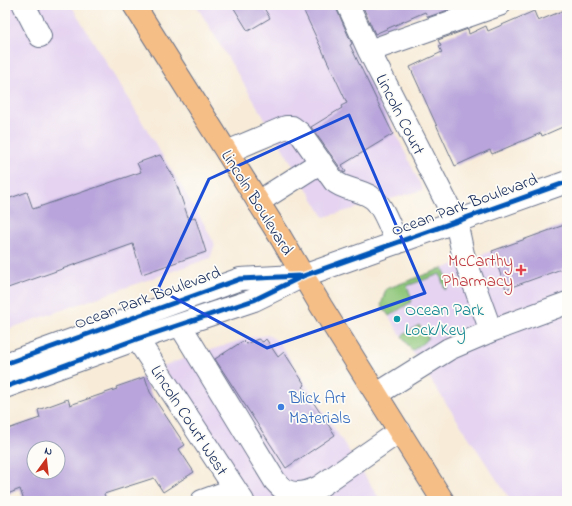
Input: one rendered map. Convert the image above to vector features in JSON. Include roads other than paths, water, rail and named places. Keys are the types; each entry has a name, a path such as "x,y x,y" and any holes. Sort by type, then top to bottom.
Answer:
{"highway":[{"name":"Lincoln Boulevard","path":"134,5 227,152 443,501"}],"street":[{"path":"24,5 40,36"},
{"name":"Lincoln Court","path":"348,5 369,51 456,221 463,254 491,331"},
{"path":"369,51 499,5"},
{"path":"227,152 286,127 292,127 300,133 338,184 370,196 376,201 397,243"},
{"path":"258,202 321,162"},
{"name":"Ocean Park Boulevard","path":"5,387 137,339 254,300 303,276 567,182"},
{"name":"Ocean Park Boulevard","path":"5,364 240,279 303,276"},
{"path":"377,394 449,348 567,303"},
{"path":"180,325 275,481 285,490 307,492 319,487 400,431"},
{"name":"Lincoln Court West","path":"137,339 239,495"},
{"path":"202,501 239,495"}],"place":[{"name":"McCarthy Pharmacy","path":"521,270"},
{"name":"Ocean Park Lock/Key","path":"397,319"},
{"name":"Blick Art Materials","path":"281,407"}]}
